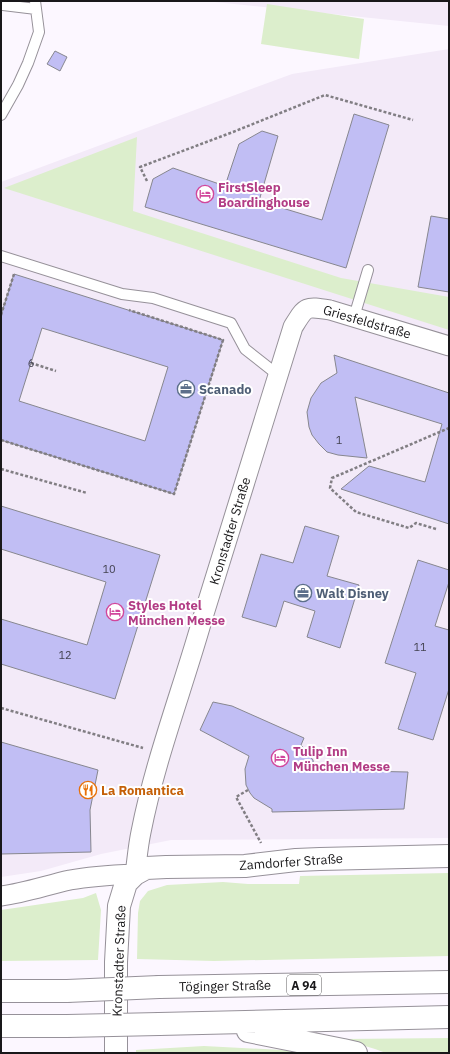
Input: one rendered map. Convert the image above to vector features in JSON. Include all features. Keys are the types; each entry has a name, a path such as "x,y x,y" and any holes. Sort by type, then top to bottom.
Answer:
{"main road":[{"name":"Zamdorfer Straße","path":"135,874 146,868 245,866 296,860 320,859 449,856"},
{"name":"Kronstadter Straße","path":"116,1053 116,962 119,906 126,883 135,874"},
{"name":"Töginger Straße","path":"1,992 449,982"},
{"path":"1,1026 67,1026 449,1017"},
{"path":"206,1023 356,1053"}],"street":[{"name":"Griesfeldstraße","path":"293,327 303,311 313,307 330,310 449,346"},
{"name":"Kronstadter Straße","path":"135,874 141,832 153,781 293,327"},
{"path":"1,896 12,895 89,877 135,874"}],"lane":[{"path":"1,115 18,85 39,32 36,5 3,5"},
{"path":"1,257 122,294 153,298 231,323 245,348 278,375"},
{"path":"354,317 368,270"}],"path":[{"path":"147,181 140,167 325,95 413,120"},
{"path":"1,315 2,307 14,274"},
{"path":"1,440 174,494 223,340"},
{"path":"31,363 56,370"},
{"path":"436,529 416,523 409,528 356,512 330,488 332,478 449,428"},
{"path":"1,468 87,493"},
{"path":"1,708 161,754"},
{"path":"248,790 236,797 252,827"}],"shaded area":[{"path":"205,1 449,1 449,26 410,22"},
{"path":"449,49 449,838 171,840 101,854 41,871 1,877 1,182 292,74"}],"green space":[{"path":"267,4 364,19 359,59 261,44"},
{"path":"137,137 133,211 341,278 449,297 449,330 4,188"},
{"path":"449,873 449,956 214,961 137,959 138,913 140,901 148,891 167,885 223,882 248,884 299,884 300,876"},
{"path":"96,893 101,910 98,960 1,961 1,910 83,898"},
{"path":"449,1038 449,1053 386,1053 342,1039"},
{"path":"204,1046 282,1050 299,1053 136,1053 136,1050"}],"building":[{"path":"55,51 67,57 60,71 47,64"},
{"name":"FirstSleep Boardinghouse","path":"354,114 389,125 346,268 145,207 153,179 173,168 225,186 239,144 262,131 278,136 259,201 322,220"},
{"path":"431,216 449,219 449,292 418,287"},
{"path":"14,274 223,340 174,494 1,440 1,315","holes":["42,328 168,367 145,441 19,401"]},
{"path":"334,355 449,393 449,524 341,489 369,466 425,482 442,424 355,397 367,458 338,455 327,452 312,435 309,427 307,412 311,398 321,383 337,373"},
{"path":"1,506 160,555 115,699 1,664 1,619 87,645 106,582 1,549"},
{"name":"Walt Disney","path":"305,526 339,536 327,576 359,585 340,648 307,637 315,611 284,601 276,627 242,617 261,554 293,563"},
{"path":"418,560 449,570 449,582 435,626 449,630 449,689 433,740 398,729 416,673 385,663"},
{"name":"Tulip Inn München Messe","path":"213,702 232,706 304,738 301,745 313,760 314,770 408,772 404,809 272,812 272,809 254,798 246,785 245,769 249,756 200,730"},
{"path":"1,742 98,770 90,810 91,852 1,854"}],"place":[{"name":"FirstSleep Boardinghouse","path":"205,194"},
{"name":"Scanado","path":"186,389"},
{"name":"Walt Disney","path":"303,593"},
{"name":"Styles Hotel München Messe","path":"115,612"},
{"name":"Tulip Inn München Messe","path":"280,758"},
{"name":"La Romantica","path":"88,790"}]}
